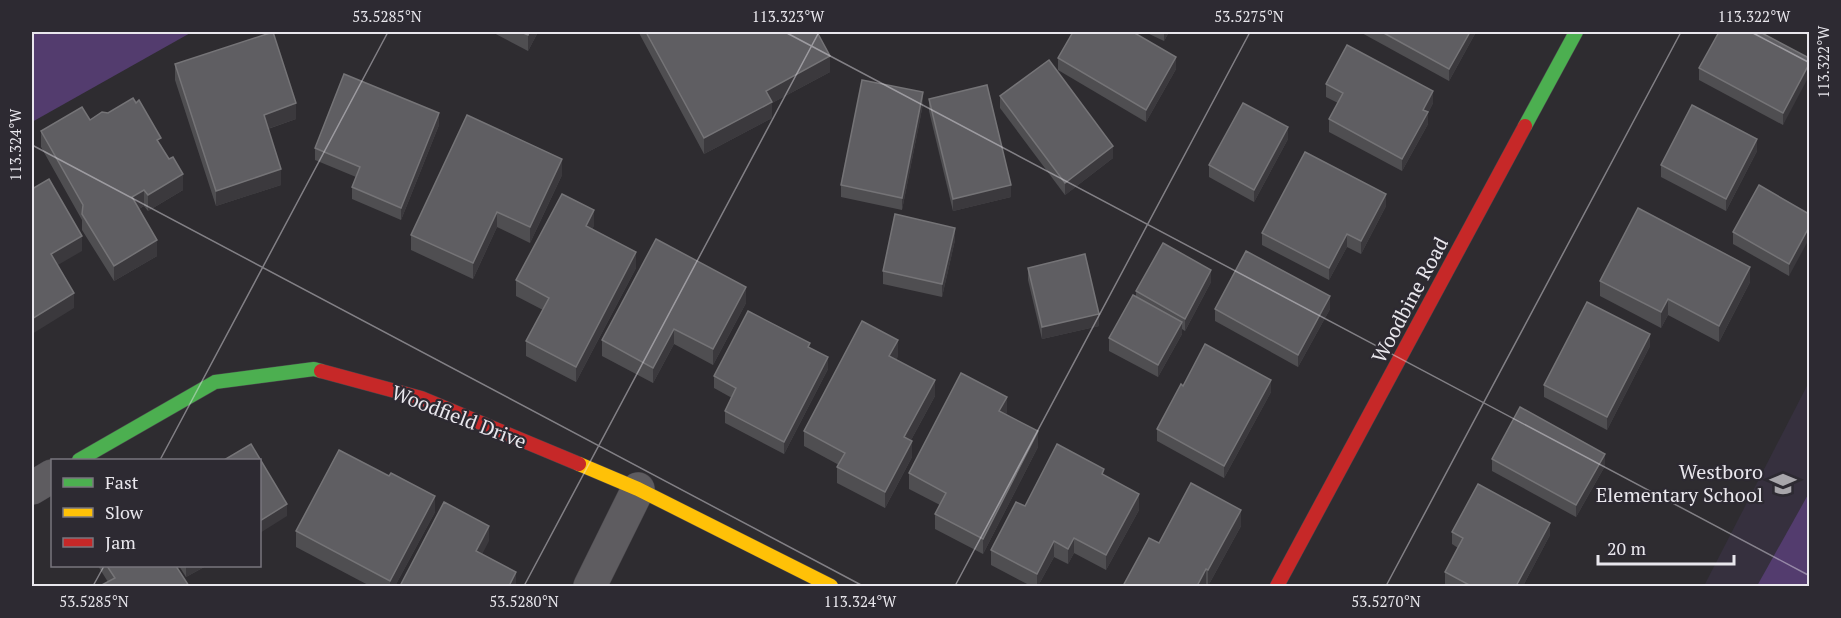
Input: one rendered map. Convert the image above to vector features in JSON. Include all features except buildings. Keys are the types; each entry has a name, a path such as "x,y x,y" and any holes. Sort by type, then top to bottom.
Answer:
{"street":[{"name":"Woodbine Road","path":"1277,586 1576,32"},
{"name":"Woodfield Drive","path":"81,459 215,382 314,369 421,398 638,489 831,586"},
{"path":"32,488 51,477"},
{"path":"590,586 638,489"}],"shaded area":[{"path":"32,32 192,32 32,122"},
{"name":"Westboro Elementary School","path":"1809,382 1809,586 1704,586"},
{"path":"1809,493 1809,586 1757,586"}],"traffic: fast":[{"path":"1525,126 1576,32"},
{"path":"81,459 215,382 314,369 321,371"}],"traffic: slow":[{"path":"579,464 638,489 831,586"}],"traffic: jam":[{"path":"1277,586 1525,126"},
{"path":"321,371 421,398 579,464"}],"place":[{"name":"Westboro Elementary School","path":"1783,484"}]}
